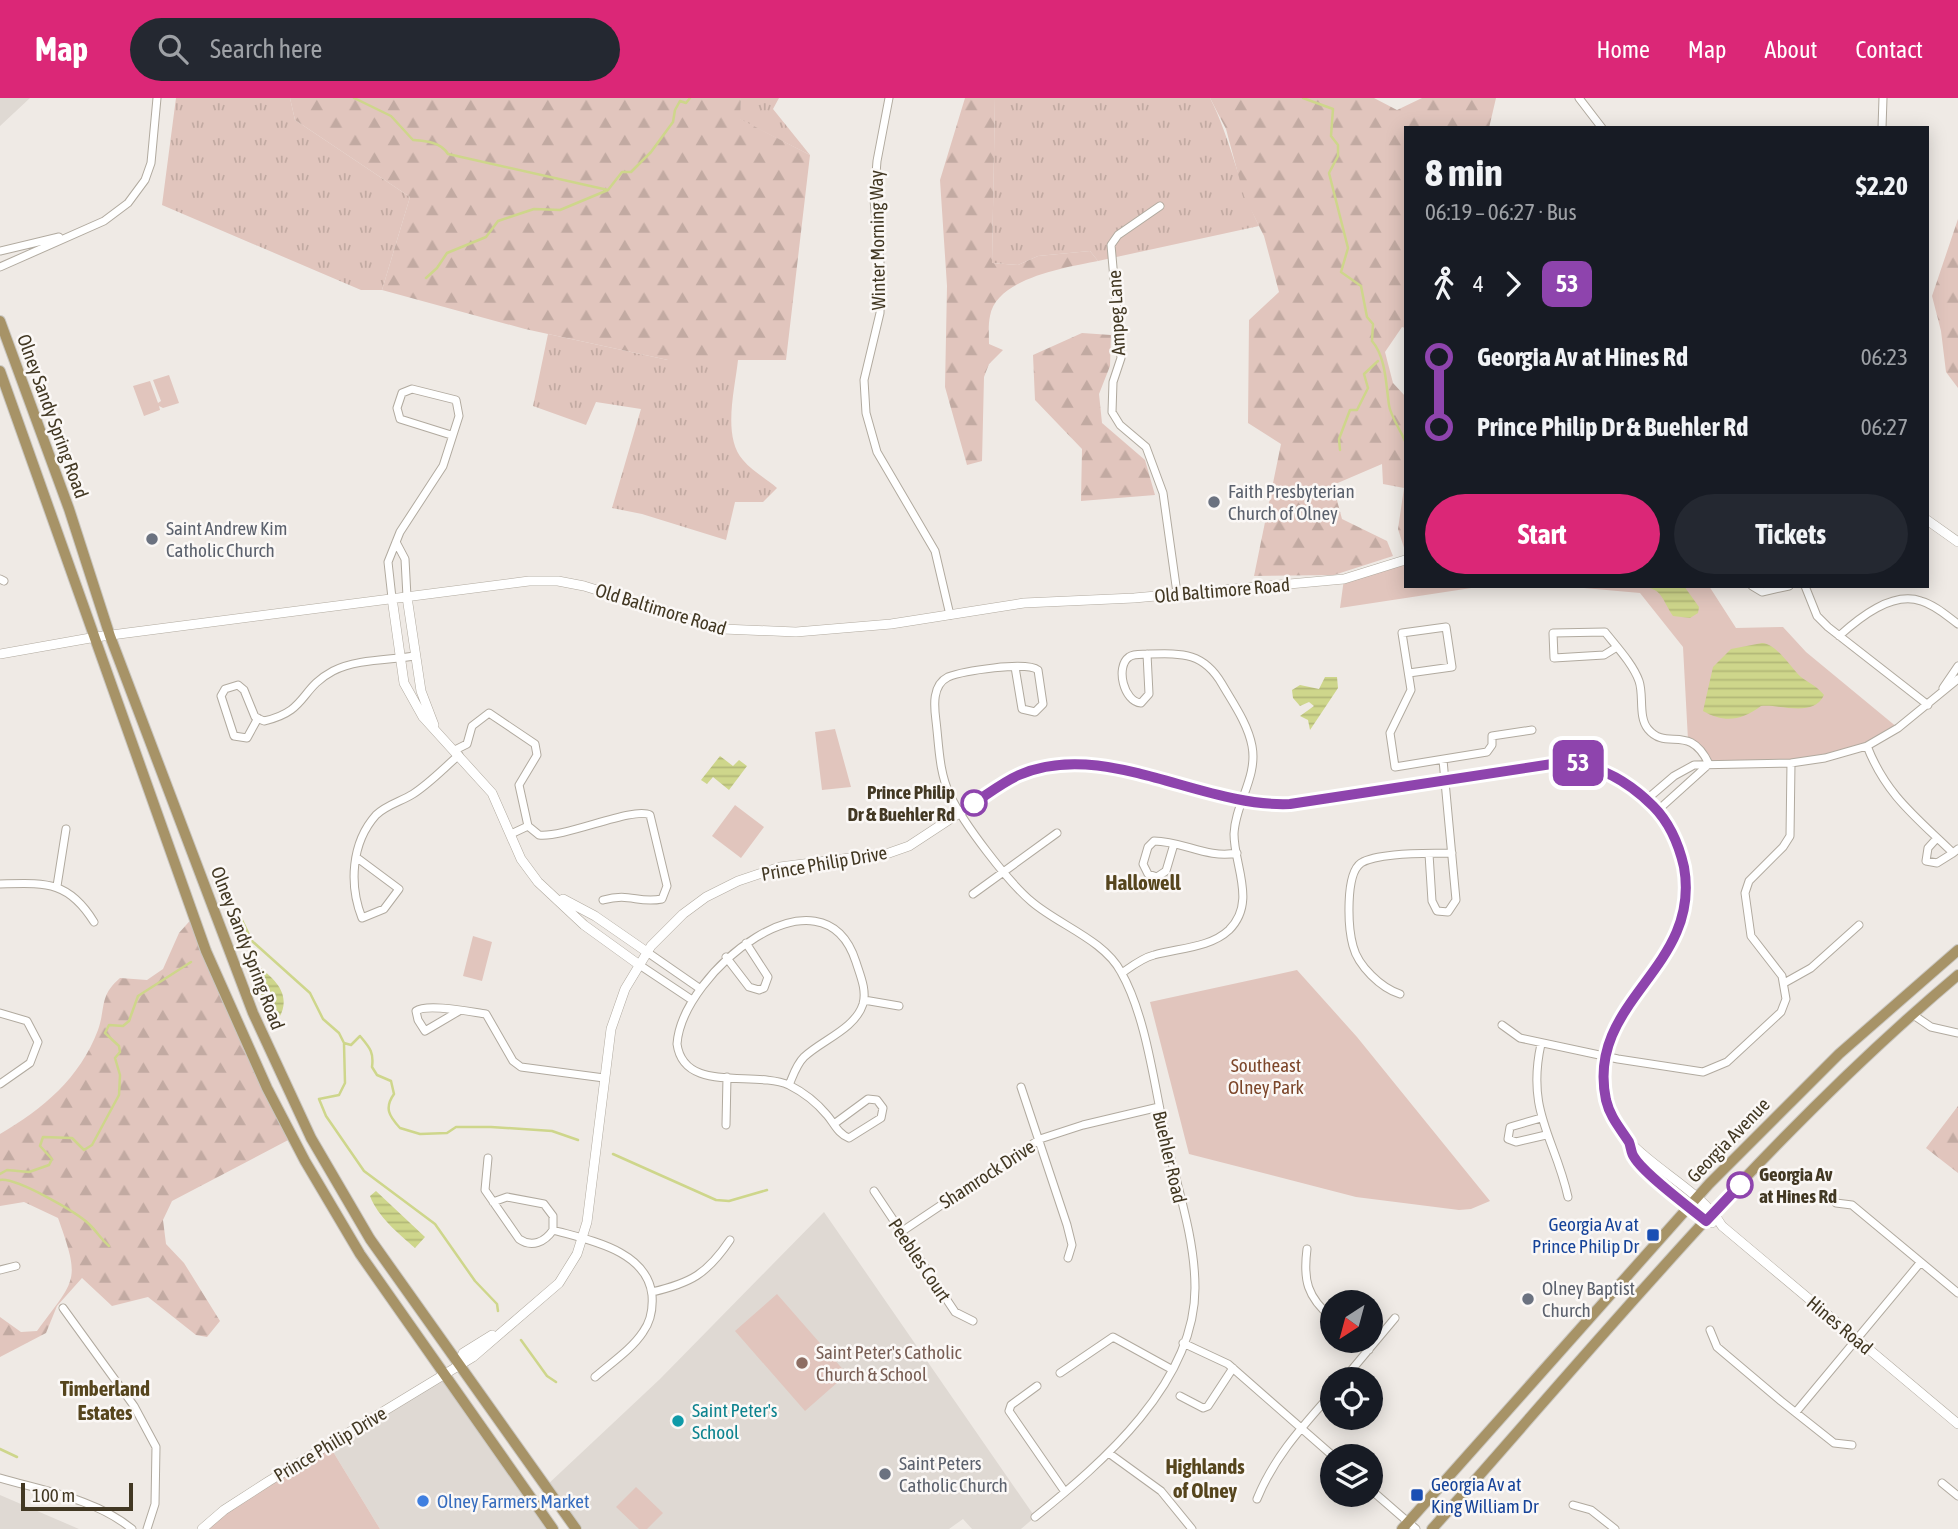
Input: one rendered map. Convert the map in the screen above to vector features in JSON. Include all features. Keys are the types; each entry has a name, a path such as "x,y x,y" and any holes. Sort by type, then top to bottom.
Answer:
{"main road":[{"name":"Olney Sandy Spring Road","path":"0,321 69,509 110,636 253,1013 284,1083 340,1190 370,1239 460,1362 576,1529"},
{"name":"Olney Sandy Spring Road","path":"0,371 206,951 267,1088 305,1161 360,1254 553,1529"},
{"name":"Georgia Avenue","path":"1409,1527 1688,1207 1788,1103 1913,986 1958,950"},
{"name":"Georgia Avenue","path":"1432,1529 1714,1212 1811,1110 1912,1014 1958,975"}],"street":[{"path":"0,267 67,235 104,221 136,193 151,163 158,98"},
{"name":"Winter Morning Way","path":"890,98 877,161 874,200 881,273 880,313 864,380 866,413 877,452 935,551 950,615"},
{"path":"1579,98 1600,126"},
{"path":"1882,126 1883,98"},
{"name":"Ampeg Lane","path":"1160,206 1118,235 1111,245 1121,358 1113,383 1112,412 1120,425 1146,447 1163,493 1177,593"},
{"path":"0,251 67,235"},
{"path":"451,435 400,419 397,408 402,393 412,389 456,400 459,416 443,466 396,542 388,562 399,659 408,692 439,737 457,752 492,793 527,869 584,925 692,1000"},
{"path":"1929,521 1958,542"},
{"path":"396,542 405,559 407,597 421,691 439,737"},
{"name":"Old Baltimore Road","path":"0,654 96,637 529,581 558,581 588,587 723,629 747,632 825,630 1024,603 1344,579 1404,560"},
{"path":"1755,588 1762,592 1780,588"},
{"path":"1806,588 1816,616 1928,705"},
{"path":"1839,636 1867,612 1912,599 1929,604 1958,624"},
{"path":"1409,673 1452,667 1446,627 1402,634 1411,690 1390,733 1395,767 1487,752 1493,736 1532,730"},
{"path":"1617,648 1604,656 1554,658 1553,633 1605,632 1617,648 1639,681 1645,726 1653,735 1688,740 1697,745 1709,764"},
{"path":"1122,973 1141,960 1207,942 1229,929 1237,920 1244,894 1234,833 1252,766 1252,747 1245,726 1220,681 1206,664 1190,654 1147,654 1133,655 1124,664 1126,694 1134,703 1144,702 1149,694 1147,654"},
{"path":"258,718 247,738 234,736 221,695 225,689 238,685 258,718 264,721 291,713 309,690 334,670 415,656"},
{"path":"1939,695 1958,666"},
{"path":"1015,667 1034,667 1038,670 1043,704 1035,712 1022,709 1015,667"},
{"name":"Buehler Road","path":"1015,667 956,674 944,679 937,689 935,715 943,777 960,813 1030,901 1104,952 1122,973 1136,1011 1193,1261 1193,1305 1183,1343 1171,1369 1142,1415 1110,1454 1035,1517"},
{"path":"1646,800 1694,765 1791,763 1825,758 1867,746 1898,728 1958,679"},
{"path":"356,857 399,889 384,909 362,918 353,883 356,857 379,813 419,789 467,744 472,726 489,713 535,744 537,755 519,785 528,826 544,836 638,812 650,815 667,886 666,894 662,899 655,900 642,901 623,894 603,900"},
{"path":"1867,746 1889,791 1937,838 1955,851 1937,863 1926,861 1928,848 1937,838"},
{"path":"1429,854 1432,901 1437,911 1445,913 1455,904 1447,778 1443,760"},
{"name":"Prince Philip Drive","path":"202,1529 224,1510 269,1481 443,1374 460,1362 463,1353 509,1326 559,1283 583,1239 611,1029 638,964 683,914 738,880 780,867 889,853 925,838 1021,774 1071,763 1106,767 1242,802 1290,804 1565,762 1579,763 1617,778 1657,811 1673,836 1682,861 1685,911 1672,947 1619,1019 1606,1056 1606,1101 1614,1122 1629,1143 1714,1212"},
{"path":"1502,1025 1520,1038 1541,1044 1696,1072 1716,1069 1780,1013 1786,999 1786,982 1751,936 1745,893 1749,881 1783,847 1790,836 1791,763"},
{"path":"1657,811 1709,764"},
{"path":"511,834 528,826"},
{"path":"57,886 66,829"},
{"path":"974,894 1057,833"},
{"path":"1174,844 1166,871 1157,877 1148,874 1143,864 1151,843 1158,841 1174,844 1216,855 1237,853"},
{"path":"1400,994 1387,990 1365,968 1353,947 1351,880 1355,869 1374,858 1452,853"},
{"path":"0,884 57,886 72,895 94,922"},
{"path":"549,892 595,916 699,988"},
{"path":"789,1085 803,1058 850,1023 864,1000 862,982 851,946 845,936 830,925 804,921 776,928 726,957 699,988 677,1040 679,1054 696,1073 753,1077 789,1085 815,1103 844,1136 854,1138 881,1118 883,1108 877,1100 868,1099 834,1124"},
{"path":"1786,982 1811,968 1859,925"},
{"path":"726,957 749,986 759,990 764,988 768,976 746,943"},
{"path":"864,1000 899,1006"},
{"path":"459,1011 425,1031 416,1011 423,1007 459,1011 486,1014 513,1061 521,1067 604,1078"},
{"path":"0,1013 27,1021 38,1042 30,1063 0,1084"},
{"path":"1912,1014 1931,1027 1958,1033"},
{"path":"1541,1044 1537,1076 1541,1118 1568,1197"},
{"path":"726,1125 727,1077"},
{"path":"1021,1087 1067,1225 1072,1245 1068,1258"},
{"name":"Shamrock Drive","path":"901,1232 1040,1139 1083,1125 1159,1107"},
{"path":"1541,1118 1510,1127 1508,1139 1516,1142 1546,1135"},
{"name":"Prince Philip Drive","path":"1629,1143 1634,1158 1706,1221"},
{"path":"488,1157 485,1190 493,1202 523,1242 539,1243 553,1230 553,1216 544,1204 507,1198 493,1202"},
{"name":"Peebles Court","path":"874,1191 956,1312 973,1321"},
{"path":"1836,1203 1852,1205 1958,1293"},
{"name":"Hines Road","path":"1714,1212 1722,1226 1958,1424"},
{"name":"Hines Road","path":"1706,1221 1722,1226"},
{"path":"553,1230 583,1239 632,1260 647,1278 652,1292 651,1314 642,1334 595,1377"},
{"path":"652,1292 695,1279 719,1257 730,1240"},
{"path":"1307,1249 1306,1286 1320,1307"},
{"path":"1796,1412 1920,1263"},
{"path":"0,1270 16,1266"},
{"path":"63,1308 134,1406 156,1447 155,1504 147,1529"},
{"path":"1383,1333 1395,1318"},
{"path":"1710,1330 1717,1347 1834,1443 1852,1445"},
{"path":"1060,1373 1113,1337 1171,1369"},
{"path":"1183,1343 1233,1368 1320,1444"},
{"path":"1354,1367 1366,1353"},
{"path":"1180,1396 1199,1406 1208,1406 1233,1368"},
{"path":"1037,1386 1011,1405 1009,1411 1065,1492"},
{"path":"1257,1499 1275,1460 1320,1406"},
{"path":"1110,1454 1166,1496 1192,1529"},
{"path":"0,1478 78,1501 106,1512 132,1529"},
{"path":"1942,1483 1958,1496"},
{"path":"1383,1502 1409,1527"},
{"path":"1573,1505 1591,1510 1615,1529"}],"shaded area":[{"path":"0,98 30,98 0,126"},
{"path":"1648,588 1685,588 1699,607 1698,613 1690,618 1673,616 1663,598"},
{"path":"1762,643 1773,647 1801,677 1822,692 1824,695 1819,702 1805,708 1761,706 1732,719 1703,711 1713,667 1731,649"},
{"path":"1325,677 1337,677 1338,688 1310,730 1308,720 1300,716 1314,706 1309,702 1300,706 1293,698 1292,690 1300,685 1319,689"},
{"path":"720,756 733,766 739,760 747,766 729,790 713,777 707,784 701,780"},
{"path":"255,963 279,987 284,1001 279,1018 272,1017 251,973"},
{"path":"376,1191 425,1237 415,1248 378,1211 370,1196"},
{"name":"Saint Peter's Catholic Church & School","path":"824,1212 1035,1517 1021,1529 972,1529 963,1519 949,1529 577,1529 546,1486 660,1379"},
{"path":"443,1374 553,1529 380,1529 329,1445"},
{"path":"0,1495 79,1529 0,1529"}],"green space":[{"path":"176,98 290,98 295,120 410,197 382,290 361,290 162,205"},
{"path":"290,98 741,98 740,119 810,155 786,360 668,360 525,329 382,290 410,197 295,120"},
{"path":"741,98 779,98 773,109 810,155 739,119"},
{"path":"965,98 995,98 992,263 1018,265 1038,256 1090,251 1098,261 1035,276 1005,292 995,303 989,319 989,344 1003,350 989,364 984,377 982,461 967,465 945,387 947,286 940,180"},
{"path":"995,98 1210,98 1259,226 1098,261 1090,251 1038,256 1018,265 992,263"},
{"path":"1210,98 1374,98 1397,110 1422,98 1496,98 1489,126 1404,126 1404,328 1385,352 1393,383 1404,395 1404,488 1383,484 1382,464 1333,485 1342,519 1387,541 1393,556 1334,575 1254,576 1281,444 1248,423 1249,320 1279,292 1264,236 1244,196 1226,129"},
{"path":"1958,219 1958,388 1946,372 1941,331 1932,296"},
{"path":"1082,333 1111,335 1110,366 1099,394 1102,423 1145,460 1155,495 1081,501 1082,449 1035,400 1033,355"},
{"path":"548,334 668,360 738,360 731,425 733,438 743,460 777,488 763,502 735,502 726,540 642,514 612,508 641,409 596,402 586,425 533,406"},
{"path":"169,375 179,403 163,408 159,406 160,410 144,416 133,386 150,381 158,403 161,401 153,380"},
{"path":"1404,488 1404,548 1398,529"},
{"path":"1404,560 1404,588 1471,588 1340,608 1344,579"},
{"path":"1584,588 1710,588 1736,628 1783,627 1806,652 1898,728 1851,749 1828,755 1783,761 1709,764 1688,740 1683,647 1640,593"},
{"path":"835,729 851,787 822,790 815,732"},
{"path":"735,805 764,827 741,858 712,836"},
{"path":"194,916 292,1138 172,1201 163,1220 166,1244 184,1263 220,1321 207,1337 196,1335 148,1297 112,1306 82,1278 57,1306 46,1333 0,1357 0,1317 21,1332 37,1331 67,1289 72,1268 58,1218 24,1202 0,1206 0,1134 45,1103 81,1063 98,1030 106,996 113,984 120,978 147,980 163,969 179,933"},
{"path":"473,936 492,942 482,981 463,976"},
{"name":"Southeast Olney Park","path":"1297,970 1357,1037 1490,1201 1471,1209 1459,1210 1356,1197 1189,1154 1150,1002"},
{"path":"1958,1106 1958,1173 1926,1148"},
{"path":"777,1294 847,1374 805,1411 735,1331"},
{"path":"329,1445 380,1529 202,1529"},
{"path":"636,1487 663,1513 647,1529 639,1529 616,1507"}],"waterway":[{"path":"354,98 391,116 413,140 437,145 448,154 608,190 622,172 631,172 651,152 673,122 680,101 686,103 690,98"},
{"path":"1303,98 1333,109 1331,136 1338,145 1338,156 1329,173 1348,248 1341,272 1361,286 1367,317 1373,324 1372,341 1383,363 1390,409 1404,439"},
{"path":"426,278 447,253 486,237 498,221 534,209 560,210 608,190"},
{"path":"1340,450 1339,439 1350,410 1357,410 1368,388 1364,374 1378,361"},
{"path":"233,910 240,916 252,941 310,993 323,1019 339,1033 344,1043 351,1045 360,1036 372,1054 372,1067 377,1075 391,1081 394,1094 389,1104 389,1112 400,1128 420,1134 447,1133 456,1127 552,1131 578,1140"},
{"path":"0,1174 7,1170 29,1172 49,1165 52,1159 40,1146 43,1137 72,1138 84,1150 92,1145 119,1095 120,1075 115,1058 120,1052 119,1046 105,1033 109,1025 123,1026 129,1021 138,996 191,962"},
{"path":"344,1044 345,1083 339,1095 319,1099 326,1116 364,1171 435,1224 475,1281 497,1304 498,1311"},
{"path":"613,1154 716,1200 729,1201 767,1190"},
{"path":"0,1180 19,1184 60,1205 83,1219 109,1246"},
{"path":"521,1340 547,1376 556,1382"},
{"path":"0,1449 17,1457"}],"bus line":[{"name":"53","path":"974,803 1021,774 1071,763 1106,767 1262,805 1290,804 1565,762 1592,766 1617,778 1657,811 1673,836 1685,876 1685,911 1672,947 1629,1002 1614,1030 1606,1056 1606,1101 1614,1122 1629,1143 1634,1158 1706,1221 1740,1185"}],"place":[{"name":"Faith Presbyterian Church of Olney","path":"1214,502"},
{"name":"Saint Andrew Kim Catholic Church","path":"152,539"},
{"name":"Prince Philip Dr & Buehler Rd","path":"974,803"},
{"name":"Georgia Av at Hines Rd","path":"1740,1185"},
{"name":"Georgia Av at Prince Philip Dr","path":"1653,1235"},
{"name":"Olney Baptist Church","path":"1528,1299"},
{"name":"Saint Peter's Catholic Church & School","path":"802,1363"},
{"name":"Saint Peter's School","path":"678,1421"},
{"name":"Saint Peters Catholic Church","path":"885,1474"},
{"name":"Georgia Av at King William Dr","path":"1417,1495"},
{"name":"Olney Farmers Market","path":"423,1501"}],"district":[{"name":"Hallowell","path":"1143,883"},
{"name":"Timberland Estates","path":"105,1401"},
{"name":"Highlands of Olney","path":"1205,1479"}]}
